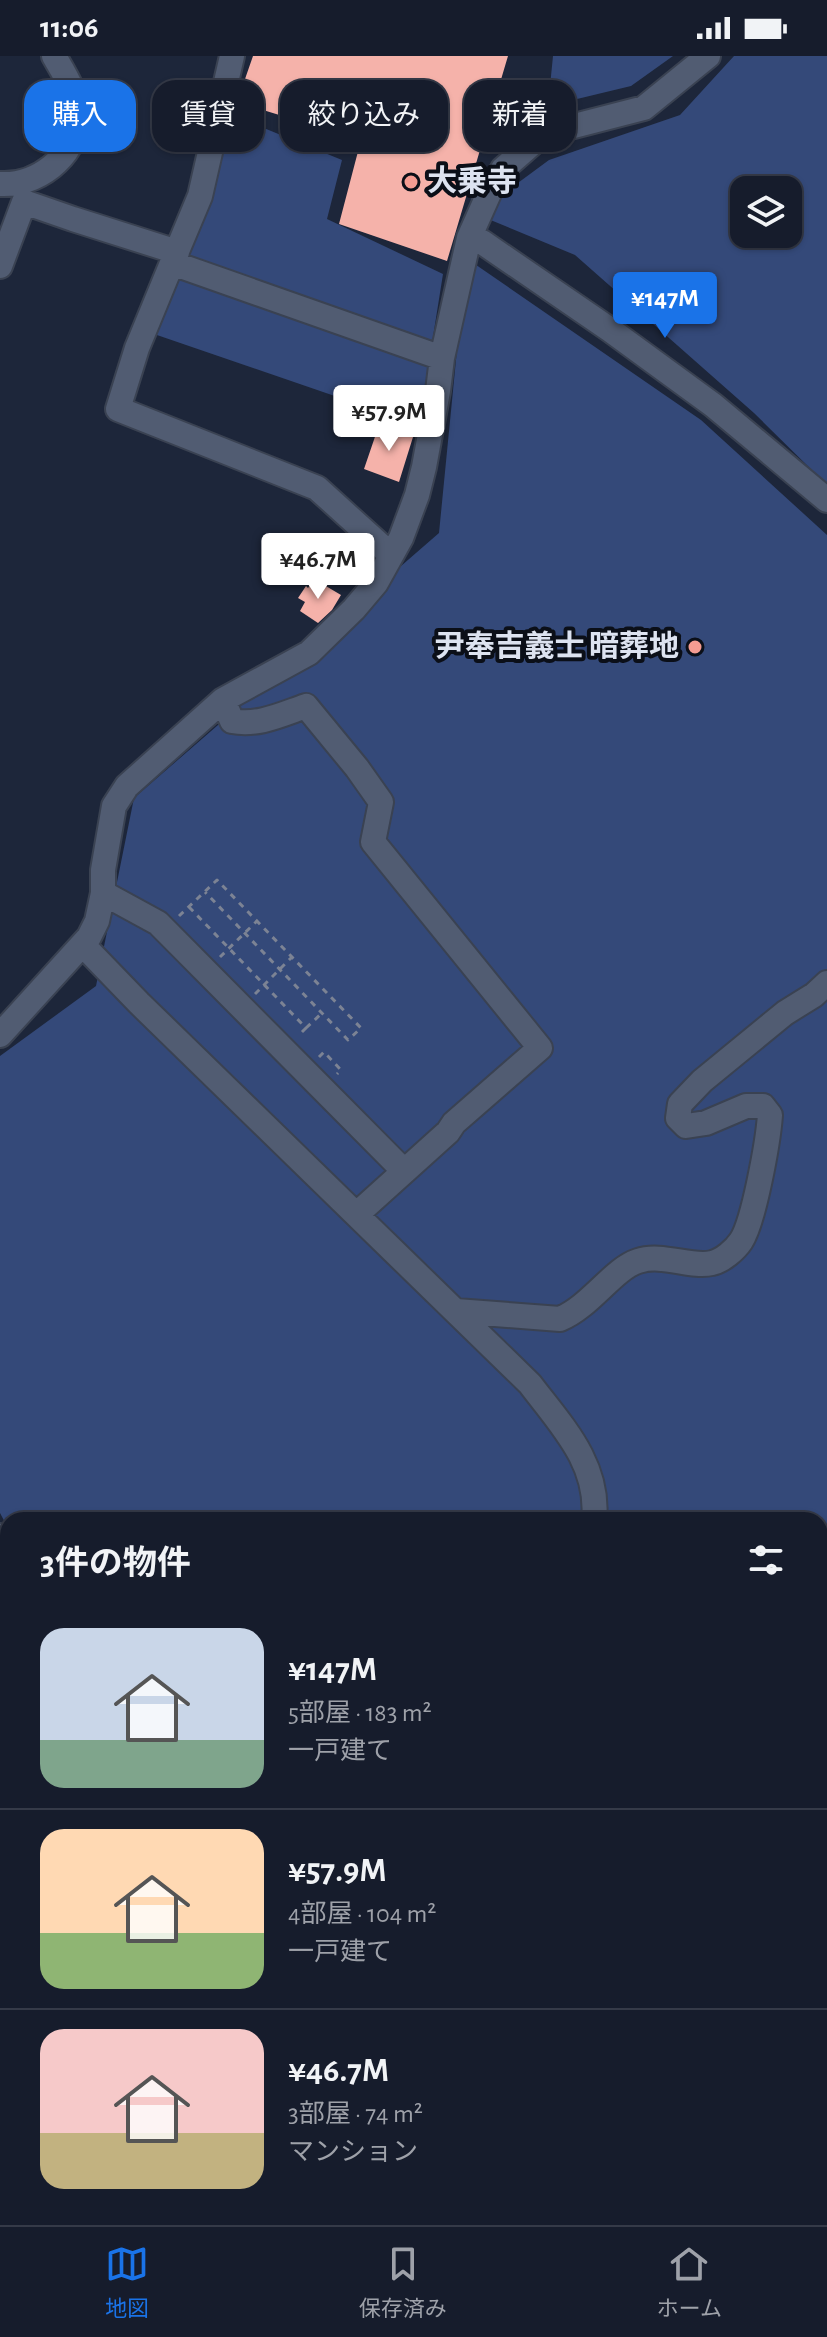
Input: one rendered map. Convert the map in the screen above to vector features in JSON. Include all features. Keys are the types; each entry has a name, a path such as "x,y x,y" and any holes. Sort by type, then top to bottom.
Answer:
{"street":[{"path":"0,184 13,185 52,169 70,146 78,119 72,86 54,56"},
{"path":"232,56 200,196 137,348 118,409 317,488 391,555"},
{"path":"0,1035 83,945 97,921 114,806 127,786 223,700 309,653 368,592 401,538 417,495 442,358 469,238 503,169 543,134 644,108 708,56"},
{"path":"0,266 24,202 442,358"},
{"path":"469,238 482,242 621,337 713,405 827,500"},
{"path":"223,700 232,721 243,723 256,723 306,706 381,802 373,842 540,1048 357,1214"},
{"path":"103,893 158,923 404,1171"},
{"path":"83,945 530,1384 579,1449 590,1472 593,1512"},
{"path":"456,1311 560,1319 575,1313 623,1270 638,1261 663,1259 710,1264 722,1259 741,1241 750,1217 770,1115 763,1106 746,1106 706,1123 686,1126 678,1118 680,1104 702,1081 773,1022 827,983"}],"path":[{"path":"165,930 217,880 361,1028 348,1040 205,892"},
{"path":"189,907 306,1028"},
{"path":"206,971 257,921"},
{"path":"242,1006 292,957"},
{"path":"284,1049 322,1013"}],"shaded area":[{"path":"553,56 673,56 631,86 576,99 576,80 551,80"},
{"path":"734,56 827,56 827,485 754,413 575,255 476,214 549,160 680,115"},
{"path":"264,128 280,135 280,152 322,152 342,160 327,219 443,274 419,425 154,334 219,152 264,152"},
{"path":"466,258 701,420 827,535 827,1512 0,1512 0,1056 96,986 134,798 439,533"}],"building":[{"path":"253,56 508,56 501,80 464,80 464,152 479,152 447,261 339,224 358,152 448,152 448,80 280,80 280,115 264,110 264,80 245,80"},
{"path":"379,425 413,437 399,482 364,469"},
{"path":"314,579 341,595 332,610 318,623 300,611 305,602 298,598"}],"place":[{"name":"大乗寺","path":"411,182"},
{"name":"尹奉吉義士 暗葬地","path":"695,647"}]}
